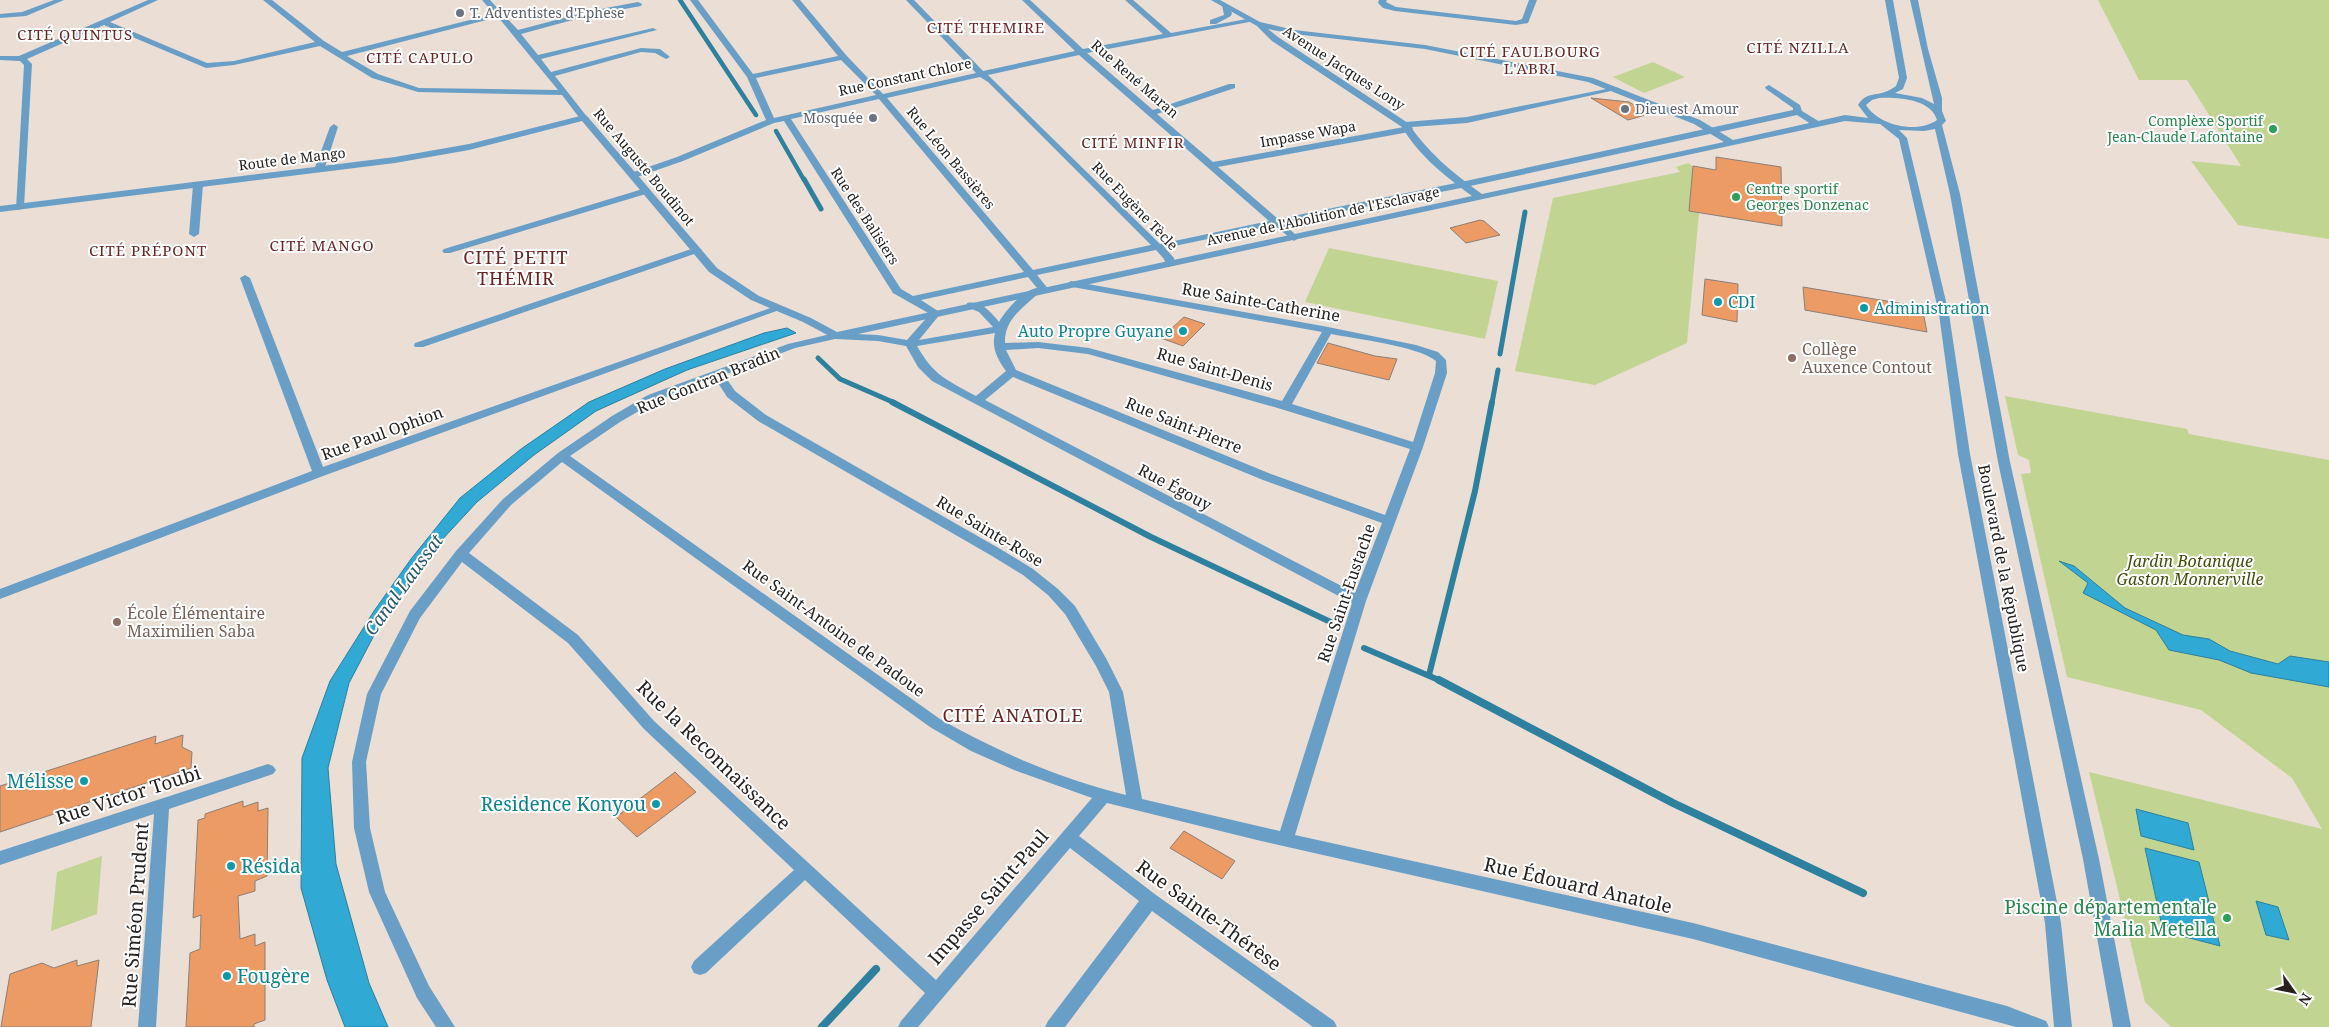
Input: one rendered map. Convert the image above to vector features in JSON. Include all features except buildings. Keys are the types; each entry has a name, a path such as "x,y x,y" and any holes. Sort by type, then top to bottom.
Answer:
{"street":[{"path":"0,16 32,12 60,0"},
{"path":"0,58 20,58 154,0"},
{"path":"266,0 321,43 375,76 418,90 563,93"},
{"name":"Rue Auguste Boudinot","path":"486,0 498,15 516,32 563,93 713,270 731,284 777,309 807,320 835,336"},
{"path":"694,0 751,78 771,121"},
{"name":"Rue Léon Bassières","path":"796,0 843,56 881,96 1032,275 1040,291"},
{"name":"Rue Eugène Tècle","path":"910,0 981,74 991,80 1169,258 1170,263"},
{"name":"Rue René Maran","path":"1026,0 1081,52 1294,238"},
{"path":"1129,0 1168,34"},
{"path":"1215,0 1258,24 1294,32 1362,38 1468,54 1590,80 1697,122 1731,142"},
{"path":"1383,0 1382,3 1386,6 1395,8 1516,23 1525,21 1533,0"},
{"path":"1886,94 1900,87 1903,78 1889,0"},
{"path":"1914,0 1924,49 1938,98 1938,111"},
{"path":"516,32 590,13 638,4"},
{"name":"Rue Constant Chlore","path":"1189,30 1227,16 1226,6"},
{"path":"340,54 498,15"},
{"name":"Rue Constant Chlore","path":"634,176 680,160 771,121 1081,52 1249,20"},
{"path":"104,22 206,66 234,62 321,43"},
{"name":"Avenue Jacques Lony","path":"1258,24 1275,39 1407,127 1416,142 1461,185 1479,196"},
{"path":"536,58 653,30"},
{"path":"1275,39 1274,35 1277,33 1294,32"},
{"path":"549,75 635,51 654,50 666,56"},
{"path":"751,78 843,56"},
{"path":"19,207 28,64 20,58"},
{"path":"1153,113 1232,86"},
{"path":"1768,87 1797,107 1798,112 1817,124"},
{"name":"Impasse Wapa","path":"1212,165 1407,127 1467,120 1547,102 1616,90"},
{"path":"1886,94 1910,97 1938,111"},
{"name":"Avenue de l'Abolition de l'Esclavage","path":"1845,118 1862,105 1864,100 1886,94"},
{"name":"Boulevard de la République","path":"1862,105 1869,116 1903,138 1944,314 1964,454 2053,923 2063,1027"},
{"name":"Boulevard de la République","path":"1938,111 1942,116 1942,121 1938,125 1955,194 2004,462 2091,859 2122,1027"},
{"name":"Avenue de l'Abolition de l'Esclavage","path":"911,299 1461,185 1798,112"},
{"name":"Route de Mango","path":"0,209 395,160 469,147 584,118"},
{"name":"Rue des Balisiers","path":"786,118 896,291 936,313"},
{"name":"Avenue de l'Abolition de l'Esclavage","path":"835,336 971,305 1294,238 1479,196 1845,118 1917,129 1938,125"},
{"path":"319,170 334,127"},
{"path":"194,234 198,185"},
{"path":"447,251 646,191"},
{"path":"419,345 697,250"},
{"path":"245,278 320,472"},
{"name":"Rue Sainte-Catherine","path":"1071,284 1328,330 1416,348 1434,354 1441,360"},
{"path":"977,402 1012,372 1003,360 1000,347 1000,329 1005,318 1016,305 1040,291"},
{"path":"971,305 983,310 1000,329"},
{"name":"Rue Paul Ophion","path":"0,594 320,472 777,309"},
{"path":"910,344 936,313"},
{"path":"835,336 878,338 910,344 1000,329"},
{"path":"1285,406 1328,330"},
{"name":"Rue Gontran Bradin","path":"446,1027 423,992 377,892 362,828 359,762 374,694 415,615 461,554 507,502 562,456 608,424 652,398 792,346 835,336"},
{"name":"Rue Égouy","path":"910,344 922,365 936,379 1358,602"},
{"name":"Rue Saint-Denis","path":"1000,347 1038,345 1089,351 1285,406 1417,447"},
{"name":"Rue Saint-Eustache","path":"1286,839 1358,602 1417,447 1441,373 1441,360"},
{"name":"Rue Saint-Pierre","path":"1012,372 1268,477 1389,521"},
{"name":"Rue Sainte-Rose","path":"717,373 731,394 762,418 998,553 1028,572 1053,592 1070,610 1116,692 1135,803"},
{"name":"Rue Saint-Antoine de Padoue","path":"562,456 935,723 976,747 1019,766 1104,796"},
{"name":"Rue la Reconnaissance","path":"461,554 572,639 649,725 935,991"},
{"name":"Rue Victor Toubi","path":"0,858 268,770"},
{"name":"Rue Édouard Anatole","path":"1104,796 1693,932 1997,1012 2040,1027"},
{"name":"Impasse Saint-Paul","path":"907,1027 935,991 1104,796"},
{"name":"Rue Siméon Prudent","path":"147,1027 162,805"},
{"name":"Rue Sainte-Thérèse","path":"1068,836 1150,900 1328,1027"},
{"path":"700,967 805,870"},
{"path":"1054,1027 1150,900"}],"green space":[{"path":"2098,0 2329,0 2329,239 2238,225 2191,161 2241,166 2187,80 2139,80"},
{"path":"1653,62 1685,77 1644,93 1613,77"},
{"path":"1688,163 1693,166 1689,211 1699,213 1687,343 1595,385 1515,371 1553,198 1680,172 1676,167"},
{"path":"1329,248 1498,281 1485,339 1305,302"},
{"name":"Jardin Botanique Gaston Monnerville","path":"2005,396 2187,429 2189,434 2329,460 2329,1027 2171,1027 2145,1002 2089,772 2322,829 2292,778 2201,710 2067,677 2021,474 2031,473 2029,460 2018,455"},
{"path":"102,856 97,914 51,931 57,872"}],"water":[{"name":"Canal Laussat","path":"787,328 796,333 687,370 596,411 534,455 477,502 427,556 381,622 349,683 328,768 336,864 369,983 388,1027 345,1027 327,980 301,888 302,758 330,681 374,611 411,559 460,498 521,449 589,402 665,369 764,333"},
{"path":"2059,561 2074,566 2125,608 2183,635 2209,639 2230,651 2278,664 2290,656 2329,662 2329,687 2251,673 2219,660 2169,650 2156,630 2083,593 2088,583"},
{"path":"2136,809 2188,823 2194,850 2141,836"},
{"path":"2145,848 2199,862 2220,946 2163,931"},
{"path":"2256,901 2278,907 2289,940 2266,935"}],"waterway":[{"path":"680,0 756,115"},
{"path":"776,131 804,180"},
{"path":"804,179 821,209"},
{"path":"1500,354 1525,212"},
{"path":"818,358 840,379 895,403"},
{"path":"1492,403 1498,370"},
{"path":"892,402 1151,537 1339,626"},
{"path":"1429,675 1475,491 1492,402"},
{"path":"1364,648 1440,681"},
{"path":"1440,681 1673,803 1863,893"},
{"path":"822,1027 876,969"}],"place":[{"name":"T. Adventistes d'Ephese","path":"460,13"},
{"name":"Dieu est Amour","path":"1625,109"},
{"name":"Mosquée","path":"873,118"},
{"name":"Complèxe Sportif Jean-Claude Lafontaine","path":"2273,129"},
{"name":"Centre sportif Georges Donzenac","path":"1736,197"},
{"name":"CDI","path":"1718,302"},
{"name":"Administration","path":"1864,308"},
{"name":"Auto Propre Guyane","path":"1183,331"},
{"name":"Collège Auxence Contout","path":"1792,358"},
{"name":"École Élémentaire Maximilien Saba","path":"117,622"},
{"name":"Mélisse","path":"84,781"},
{"name":"Residence Konyou","path":"656,804"},
{"name":"Résida","path":"231,866"},
{"name":"Piscine départementale Malia Metella","path":"2227,918"},
{"name":"Fougère","path":"227,976"}],"district":[{"name":"CITÉ THEMIRE","path":"986,28"},
{"name":"CITÉ QUINTUS","path":"75,35"},
{"name":"CITÉ NZILLA","path":"1798,48"},
{"name":"CITÉ CAPULO","path":"420,58"},
{"name":"CITÉ FAULBOURG L'ABRI","path":"1530,60"},
{"name":"CITÉ MINFIR","path":"1133,143"},
{"name":"CITÉ MANGO","path":"322,246"},
{"name":"CITÉ PRÉPONT","path":"148,251"},
{"name":"CITÉ PETIT THÉMIR","path":"516,268"},
{"name":"CITÉ ANATOLE","path":"1013,716"}]}
